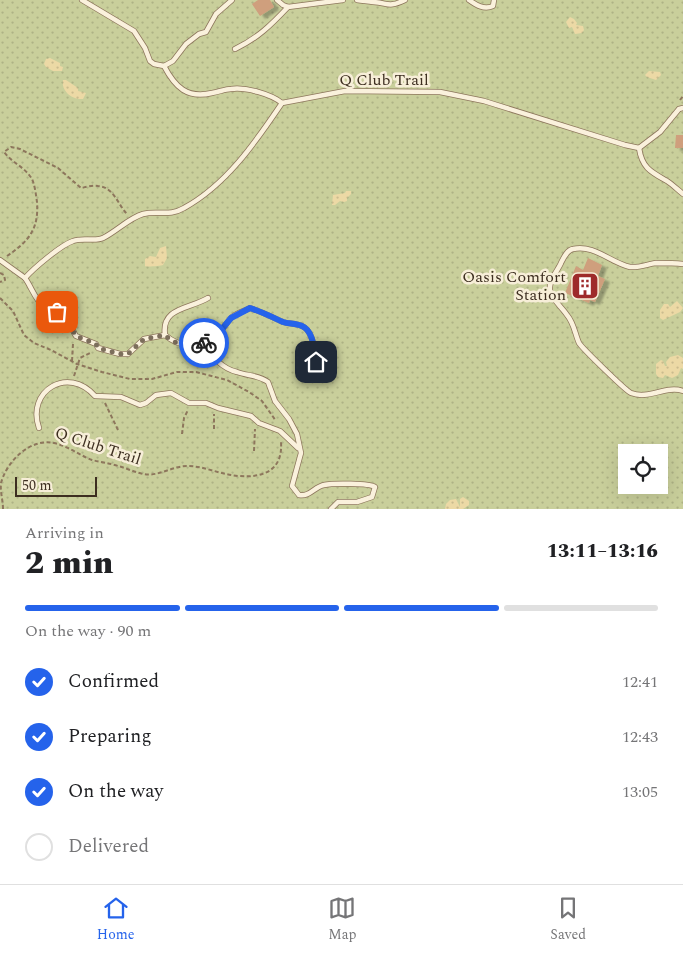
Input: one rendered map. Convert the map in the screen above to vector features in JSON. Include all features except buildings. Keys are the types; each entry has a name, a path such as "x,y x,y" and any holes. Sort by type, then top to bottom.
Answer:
{"lane":[{"path":"82,0 134,31 145,48 150,61 164,66 173,61 186,44 199,34 206,32 216,14 232,0"},
{"path":"277,0 288,7 343,0"},
{"path":"357,0 388,5 405,0"},
{"path":"469,0 477,5 486,7 492,6 494,0"},
{"path":"235,49 249,42 276,21 288,7"},
{"path":"25,278 62,247 74,240 101,239 139,215 150,212 170,214 196,201 230,172 259,138 282,103 274,96 232,88 210,94 193,95 182,90 172,81 164,66"},
{"name":"Q Club Trail","path":"282,103 344,91 440,92 484,101 626,146 639,148"},
{"path":"683,108 679,109 660,132 639,148 641,158 650,172 669,182 683,194"},
{"path":"683,264 656,264 633,268 618,264 601,253 587,249 572,249 566,254 550,284 550,291 571,321 583,349 597,360 628,391 640,396 670,390 683,391"},
{"path":"0,260 25,278 34,295 46,309 62,314 67,319 76,336 96,344 98,348 120,354 128,354 144,339 165,335 176,343 184,345 206,342 218,334 231,318 250,308 264,312 288,324 302,326 307,329 312,339 316,362"},
{"path":"165,335 167,319 176,310 208,298"},
{"path":"206,342 210,354 230,370 258,376 268,382 275,401 294,428 300,453 299,465 292,486 299,495 310,494 325,485 366,484 375,487 372,497 357,502 338,502 331,509"},
{"path":"39,428 36,413 40,399 45,392 60,383 72,382 90,390 94,396 121,398 140,405 146,404 156,395 171,393 189,402 201,402 251,416 259,422 280,431 299,448"}],"path":[{"path":"0,260 20,247 29,238 35,228 38,215 36,192 32,180 4,152 11,147 20,149 58,168 81,188 99,185 114,194 126,214 139,215"},
{"path":"0,273 4,275 5,280 0,282"},
{"name":"Q Club Trail","path":"0,298 13,310 24,335 34,343 77,364 130,379 152,379 177,372 196,372 227,380 249,392 262,402 275,418 280,431 282,452 278,462 270,471 260,475 239,476 184,466 154,474 144,474 90,459 53,442 41,443 27,448 16,456 7,470 1,483 0,493 3,509"},
{"path":"72,361 73,332"},
{"path":"72,382 80,358 98,348"},
{"path":"102,396 118,430"},
{"path":"182,434 189,402"},
{"path":"214,429 215,406"},
{"path":"254,451 254,431 259,422"}],"green space":[{"path":"0,0 683,0 683,509 0,509"}],"sand":[{"path":"570,17 577,23 576,25 583,26 584,30 582,33 575,34 572,27 569,28 566,22"},
{"path":"50,58 60,63 60,66 63,67 62,71 53,71 46,67 44,64 46,59"},
{"path":"649,71 660,72 661,75 656,80 647,77 645,75"},
{"path":"63,80 78,88 78,91 86,93 83,99 75,98 68,94 64,88"},
{"path":"346,191 351,191 347,201 340,201 332,205 333,195 345,193"},
{"path":"166,246 167,258 163,265 145,266 145,259 150,256 156,257 160,248"},
{"path":"677,301 683,308 680,312 663,320 660,318 660,310 664,304 668,304 670,307"},
{"path":"678,355 683,358 683,369 681,368 678,375 672,378 665,375 663,378 658,377 656,374 656,364 661,360 667,366 666,362 670,357"},
{"path":"463,497 469,501 469,505 463,509 445,509 446,504 450,500 456,499 460,507 460,499"}],"way so far":[{"path":"57,312 67,319 76,336 96,344 98,348 120,354 128,354 144,339 165,335 176,343 184,345 192,346 204,343"}],"place":[{"name":"Oasis Comfort Station","path":"585,286"}],"route":[{"path":"204,343 218,334 231,318 250,308 264,312 288,324 302,326 307,329 312,339 316,362"}]}
